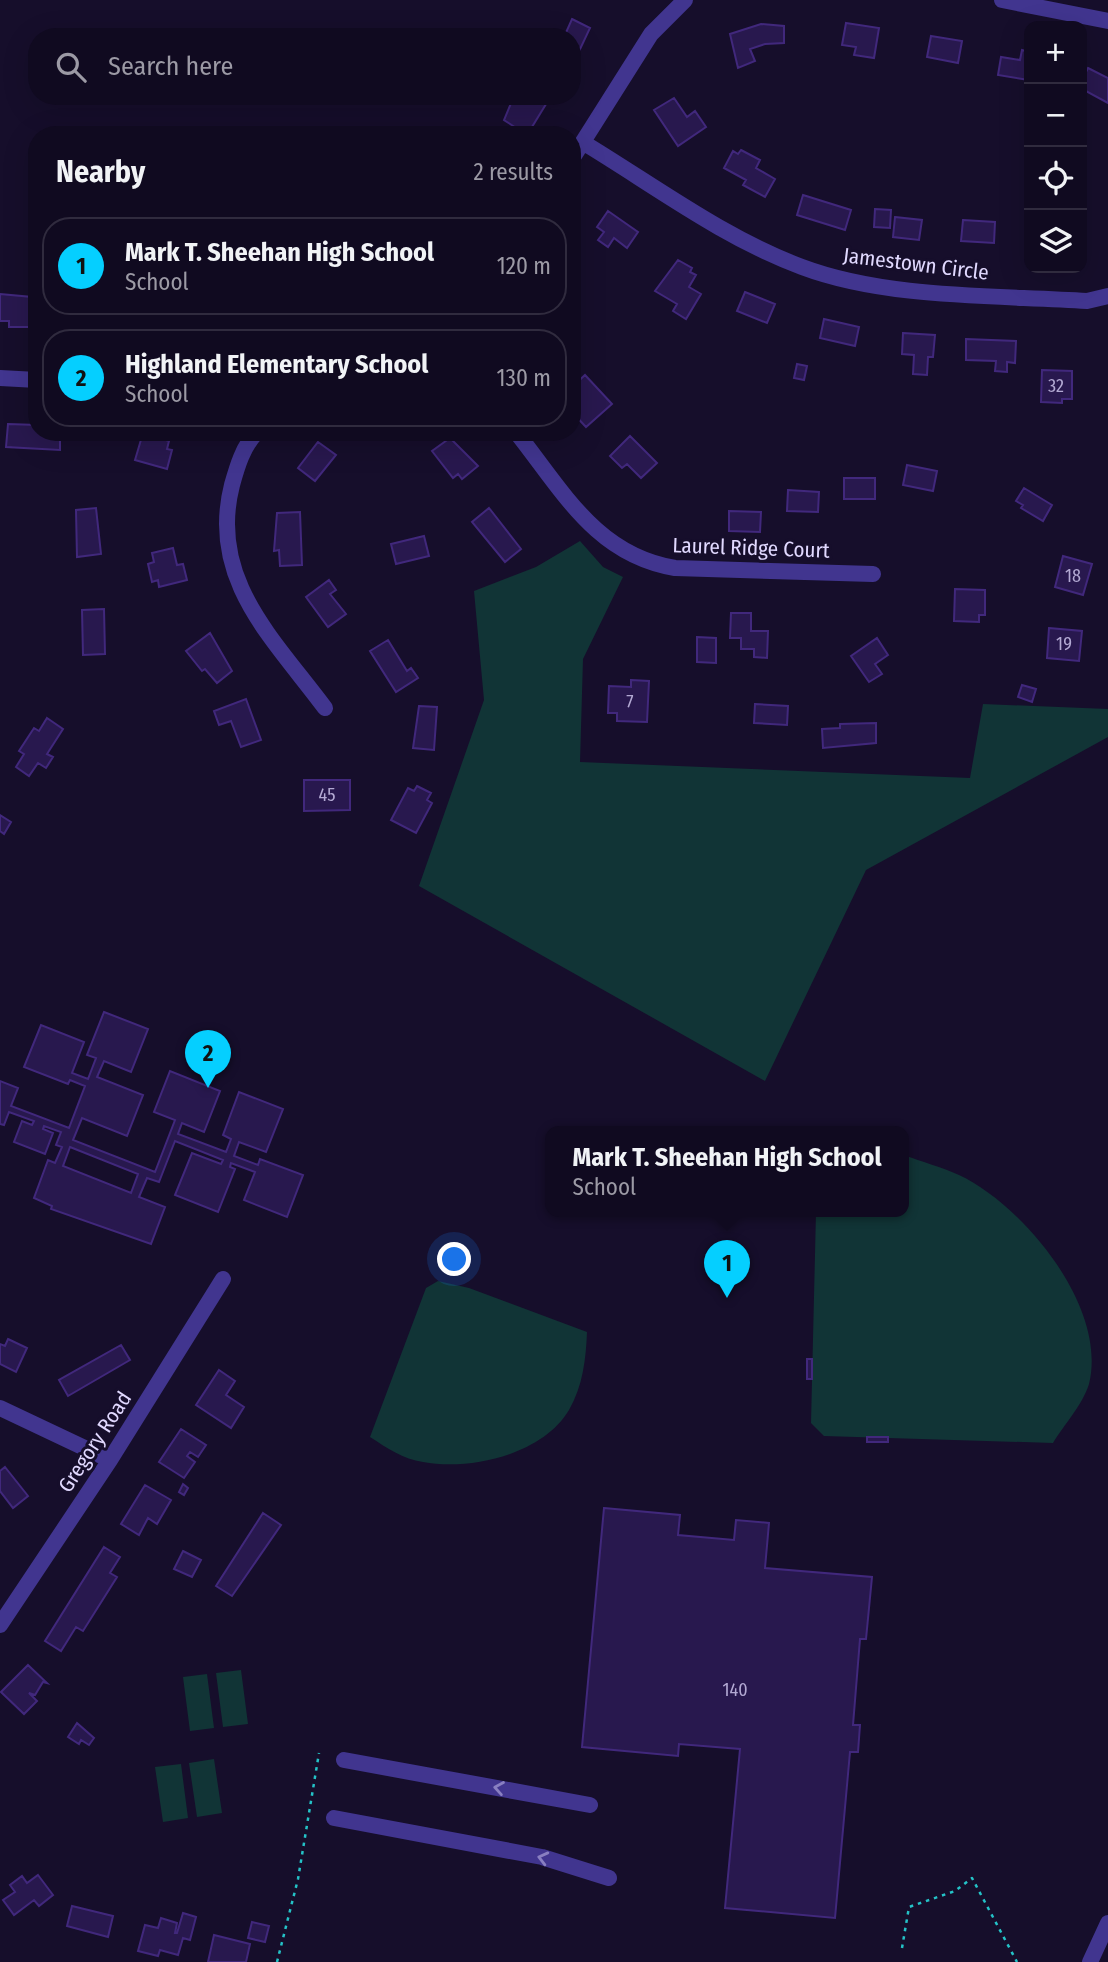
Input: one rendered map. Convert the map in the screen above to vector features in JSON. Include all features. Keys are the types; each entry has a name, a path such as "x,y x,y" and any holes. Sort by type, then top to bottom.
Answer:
{"street":[{"path":"581,147 651,34 685,0"},
{"path":"1002,0 1108,21"},
{"name":"Jamestown Circle","path":"584,143 755,248 804,268 858,282 922,290 1087,301 1108,296"},
{"path":"0,378 28,380"},
{"path":"246,441 228,500 226,535 232,569 249,604 325,708"},
{"name":"Laurel Ridge Court","path":"523,441 594,531 618,549 649,564 675,568 873,574"},
{"name":"Gregory Road","path":"0,1625 110,1460 223,1279"},
{"path":"0,1408 110,1460"},
{"path":"344,1760 590,1805"},
{"path":"334,1818 542,1857 609,1878"},
{"path":"1090,1962 1108,1923"}],"path":[{"path":"277,1962 299,1879 319,1753"},
{"path":"902,1948 909,1907 955,1891 972,1878 1017,1962"}],"green space":[{"path":"580,541 603,567 623,577 583,659 580,762 970,778 983,704 1108,709 1108,737 866,870 765,1081 419,886 484,700 474,591 536,567"},
{"path":"909,1157 959,1175 984,1189 1009,1209 1055,1262 1073,1292 1086,1323 1091,1354 1089,1384 1078,1407 1053,1443 824,1436 811,1423 816,1217 909,1217"},
{"path":"438,1281 469,1288 587,1332 583,1372 574,1401 557,1425 542,1438 504,1456 462,1464 442,1464 409,1458 370,1437 426,1288"},
{"path":"241,1670 248,1724 223,1727 216,1673"},
{"path":"207,1674 214,1728 190,1731 183,1677"},
{"path":"214,1759 222,1813 197,1817 189,1763"},
{"path":"181,1764 188,1818 163,1822 155,1767"}],"building":[{"path":"572,19 590,28 581,47 581,28 568,28"},
{"path":"846,23 879,28 874,58 854,55 856,47 842,45"},
{"path":"761,24 784,26 784,43 765,44 750,49 755,61 738,68 730,34"},
{"path":"931,36 962,41 958,63 927,57"},
{"path":"1024,51 1024,79 998,75 1001,57 1020,60"},
{"path":"1088,68 1108,78 1108,103 1087,92"},
{"path":"674,98 687,117 695,111 706,127 678,146 654,110"},
{"path":"510,105 545,105 533,126 513,126 504,120"},
{"path":"741,150 760,160 756,168 775,179 765,197 743,185 746,180 724,168 733,151 738,154"},
{"path":"803,195 851,210 845,230 797,215"},
{"path":"875,209 891,210 890,228 874,227"},
{"path":"608,211 638,232 627,248 614,238 608,247 598,240 604,232 597,227"},
{"path":"895,217 922,220 919,240 893,237"},
{"path":"963,220 995,222 994,243 961,241"},
{"path":"678,260 692,268 690,272 696,275 689,287 701,294 686,319 673,311 677,304 655,291"},
{"path":"745,292 775,304 767,323 737,311"},
{"path":"0,294 28,297 28,327 9,327 9,321 0,321"},
{"path":"824,319 859,327 855,346 820,338"},
{"path":"903,333 935,335 933,357 928,357 927,375 913,374 914,355 902,354"},
{"path":"966,339 1016,341 1015,363 1007,362 1007,372 995,371 996,361 966,360"},
{"path":"797,364 807,366 804,380 794,378"},
{"path":"1042,370 1072,371 1072,399 1062,399 1062,403 1041,402"},
{"path":"585,375 612,404 586,427 581,422 581,379"},
{"path":"8,424 28,425 28,441 60,441 60,450 6,447"},
{"path":"630,436 657,463 641,478 627,464 622,468 610,456"},
{"path":"141,441 169,441 167,449 172,450 167,469 135,460"},
{"path":"446,441 453,441 478,466 462,479 458,474 453,478 432,451"},
{"path":"318,442 336,455 315,481 298,468"},
{"path":"907,465 937,471 933,491 903,485"},
{"path":"844,478 875,478 875,499 844,499"},
{"path":"1024,488 1052,505 1043,521 1021,508 1023,505 1016,501"},
{"path":"788,490 819,492 818,512 787,511"},
{"path":"96,508 101,554 77,557 76,510"},
{"path":"489,508 521,549 505,562 472,522"},
{"path":"729,511 761,512 760,532 729,531"},
{"path":"300,512 302,565 280,566 279,550 274,551 277,513"},
{"path":"424,536 429,556 396,564 391,544"},
{"path":"173,548 177,565 183,564 187,580 159,587 158,580 152,582 148,564 154,562 152,553"},
{"path":"1063,556 1092,564 1083,595 1055,587"},
{"path":"329,580 336,590 330,594 346,614 328,627 306,597"},
{"path":"955,589 985,590 985,615 979,615 979,622 954,621"},
{"path":"104,609 105,654 83,655 82,610"},
{"path":"731,613 751,613 751,631 768,631 767,658 754,657 754,649 741,649 741,638 730,638"},
{"path":"1049,628 1082,631 1079,661 1047,658"},
{"path":"210,633 232,671 217,683 205,669 202,671 186,651"},
{"path":"697,637 716,638 716,663 697,662"},
{"path":"877,638 888,655 875,664 882,674 869,682 851,656"},
{"path":"388,640 407,671 411,668 418,678 396,692 370,651"},
{"path":"631,680 649,681 647,722 617,721 617,713 608,713 609,686 631,687"},
{"path":"1022,685 1036,689 1032,702 1018,697"},
{"path":"246,699 261,740 241,747 231,721 219,725 214,711"},
{"path":"755,704 788,706 787,725 754,723"},
{"path":"419,706 437,707 434,750 413,748"},
{"path":"47,718 63,729 47,754 53,757 46,768 38,763 29,776 16,767 24,754 19,751 34,728 39,731"},
{"path":"876,723 876,743 823,748 822,729 840,728 840,724"},
{"path":"304,780 350,780 350,810 304,811"},
{"path":"417,786 431,793 427,800 432,803 416,833 391,820 408,788 414,791"},
{"path":"0,815 11,822 4,834 0,831"},
{"path":"104,1012 148,1029 131,1072 104,1061 97,1077 143,1095 127,1136 82,1118 73,1140 155,1172 175,1120 154,1112 170,1071 220,1091 204,1132 182,1123 178,1134 226,1152 231,1139 223,1135 239,1092 283,1109 266,1152 239,1142 234,1156 258,1165 260,1159 303,1175 287,1217 244,1200 255,1172 231,1163 230,1167 235,1169 218,1212 175,1195 192,1153 221,1164 223,1160 175,1141 159,1182 147,1178 139,1197 165,1207 151,1244 51,1209 52,1206 34,1198 48,1160 55,1163 62,1147 56,1145 61,1132 44,1126 43,1129 53,1133 45,1154 14,1142 22,1121 32,1125 34,1121 9,1112 4,1125 0,1124 0,1081 18,1088 11,1106 69,1128 85,1086 70,1080 68,1084 24,1067 41,1025 84,1042 72,1073 88,1079 96,1058 87,1055","holes":["70,1147 138,1174 131,1193 63,1166"]},
{"path":"8,1339 27,1348 16,1372 0,1364 0,1344 5,1346"},
{"path":"121,1345 130,1360 68,1396 59,1380"},
{"path":"807,1359 812,1359 812,1379 807,1379"},
{"path":"219,1370 235,1381 226,1395 244,1407 231,1428 196,1405"},
{"path":"181,1429 206,1445 198,1457 190,1452 187,1456 195,1462 184,1478 159,1462"},
{"path":"867,1437 888,1437 888,1442 867,1442"},
{"path":"5,1467 28,1496 13,1508 0,1491 0,1471"},
{"path":"183,1484 188,1488 184,1495 179,1492"},
{"path":"145,1485 171,1500 157,1524 148,1518 139,1535 121,1524"},
{"path":"604,1508 680,1515 678,1535 734,1540 736,1520 769,1523 765,1568 872,1577 866,1639 860,1639 853,1725 860,1725 858,1752 850,1752 835,1918 725,1908 740,1749 679,1744 678,1756 582,1747"},
{"path":"263,1513 281,1525 232,1596 216,1586"},
{"path":"104,1547 120,1557 110,1573 117,1577 83,1631 76,1627 61,1651 45,1641"},
{"path":"183,1551 201,1560 192,1577 174,1569"},
{"path":"28,1665 47,1683 43,1682 35,1695 29,1693 37,1701 24,1714 1,1692"},
{"path":"77,1723 94,1738 89,1745 81,1740 79,1744 68,1737"},
{"path":"38,1875 53,1895 39,1906 34,1900 14,1915 3,1900 15,1892 10,1885 22,1876 27,1883"},
{"path":"72,1906 113,1916 108,1937 67,1926"},
{"path":"183,1913 196,1917 190,1940 183,1938 178,1955 160,1950 158,1956 138,1951 145,1925 158,1928 161,1918 177,1923 177,1933"},
{"path":"252,1922 269,1926 265,1942 248,1938"},
{"path":"214,1935 250,1944 246,1962 208,1962"}],"place":[{"name":"Highland Elementary School","path":"208,1088"},
{"name":"Mark T. Sheehan High School","path":"727,1298"}]}
